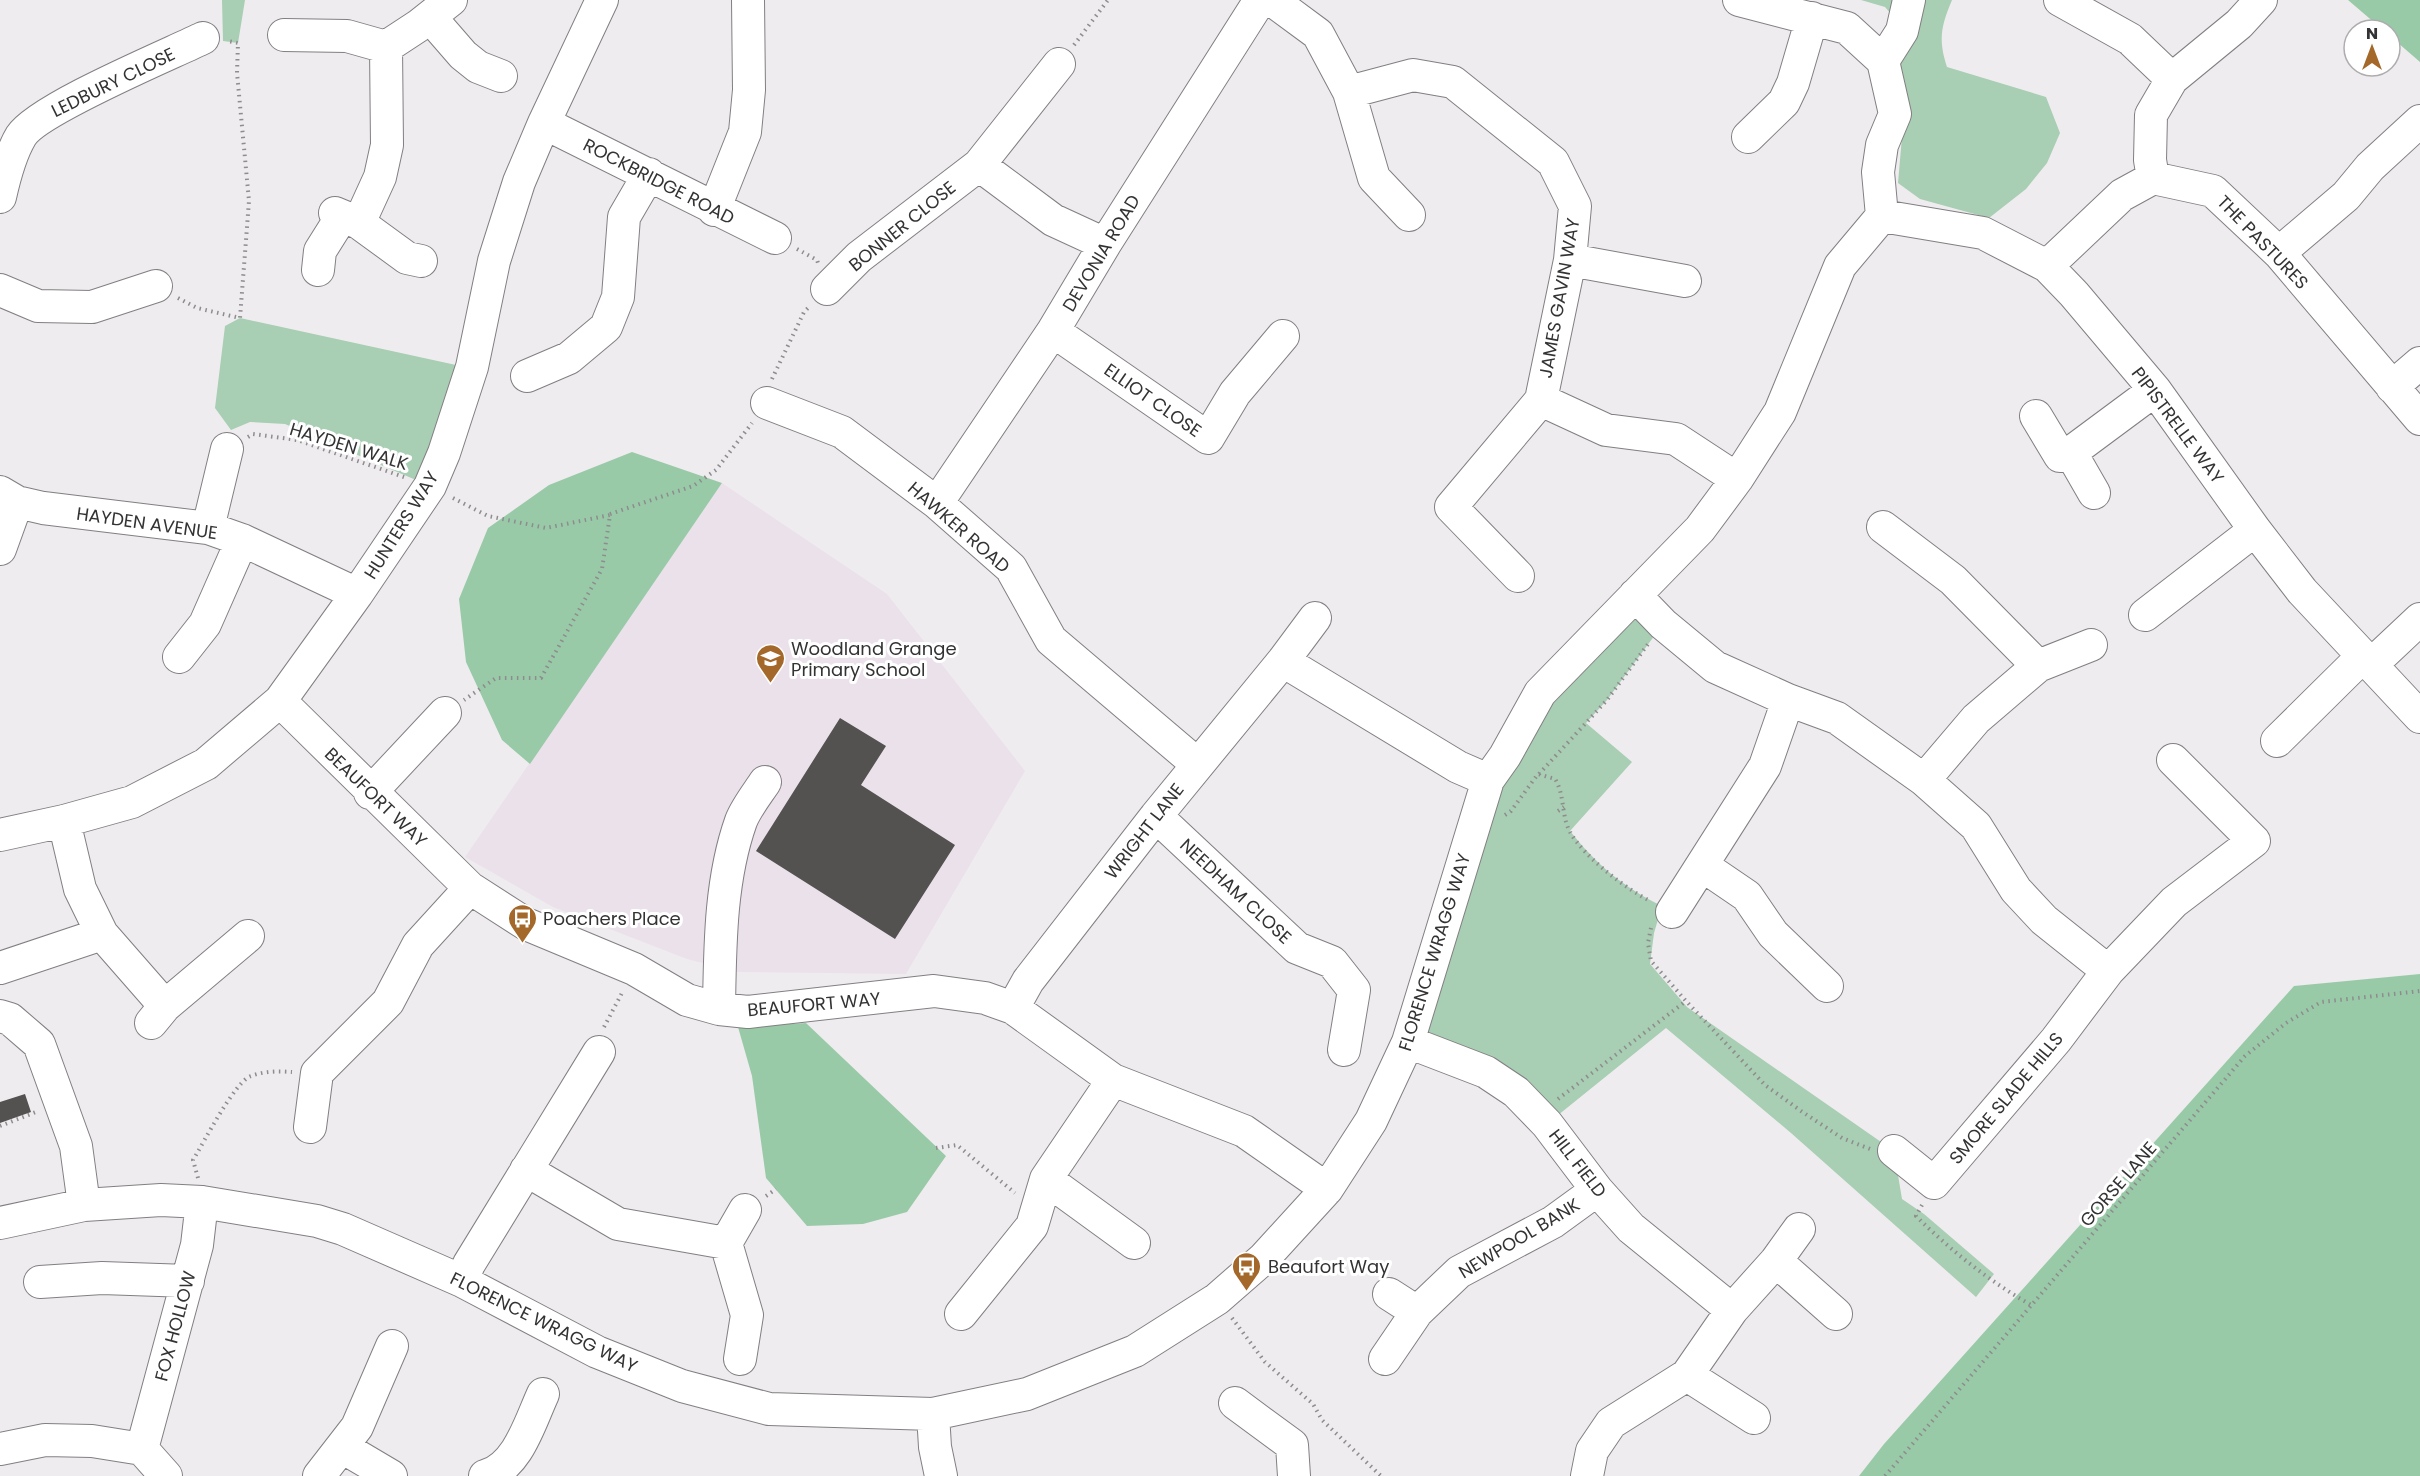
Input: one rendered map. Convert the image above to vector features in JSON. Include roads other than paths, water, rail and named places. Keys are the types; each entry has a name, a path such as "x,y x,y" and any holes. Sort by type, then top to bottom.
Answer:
{"street":[{"name":"HUNTERS WAY","path":"0,835 64,821 132,802 206,764 280,701 357,594 430,486 444,453 472,368 494,261 519,182 602,0"},
{"path":"714,210 745,132 749,90 748,0"},
{"name":"DEVONIA ROAD","path":"937,503 1053,331 1105,244 1260,0"},
{"path":"1272,0 1318,34 1349,92 1374,178 1409,215"},
{"path":"1739,0 1847,28 1883,61 1895,114 1882,145 1878,172 1882,216"},
{"path":"1883,61 1902,31 1909,0"},
{"path":"2060,0 2130,39 2172,80"},
{"path":"2047,266 2122,195 2153,178 2150,160 2151,115 2172,80 2239,24 2261,0"},
{"path":"386,47 440,9 463,55 478,67 501,75"},
{"path":"1748,137 1784,102 1793,84 1812,18"},
{"path":"284,35 347,36 386,47"},
{"name":"LEDBURY CLOSE","path":"0,197 3,183 22,135 49,112 202,38"},
{"path":"318,270 320,251 353,222 380,177 387,145 386,47"},
{"name":"BONNER CLOSE","path":"827,289 859,257 979,165 1059,64"},
{"name":"JAMES GAVIN WAY","path":"1349,92 1413,75 1453,82 1553,162 1575,206 1570,260 1541,400 1451,507 1518,576"},
{"path":"2278,253 2346,196 2370,167 2420,121"},
{"name":"ROCKBRIDGE ROAD","path":"544,123 649,174 714,210 775,238"},
{"path":"979,165 1053,220 1105,244"},
{"path":"527,376 569,358 606,327 618,297 624,217 649,174"},
{"name":"THE PASTURES","path":"2153,178 2213,191 2278,253 2420,419"},
{"name":"PIPISTRELLE WAY","path":"1882,216 1983,233 2047,266 2074,294 2155,390 2255,530 2302,591 2420,717"},
{"name":"FLORENCE WRAGG WAY","path":"0,1223 84,1205 161,1200 202,1202 317,1221 343,1229 462,1281 597,1352 682,1386 769,1409 933,1414 1027,1394 1135,1350 1217,1299 1264,1258 1327,1189 1371,1121 1408,1042 1488,780 1505,756 1540,693 1700,529 1737,479 1780,412 1840,266 1882,216"},
{"path":"353,222 407,258 421,261"},
{"path":"1570,260 1685,281"},
{"path":"0,290 38,306 93,307 156,286"},
{"name":"ELLIOT CLOSE","path":"1053,331 1208,438 1235,393 1283,336"},
{"path":"2392,387 2420,363"},
{"path":"2036,416 2060,456 2070,453 2155,390"},
{"path":"1541,400 1606,430 1676,439 1737,479"},
{"name":"HAWKER ROAD","path":"767,403 842,432 937,503 1011,568 1051,640 1197,764"},
{"path":"208,528 227,449"},
{"path":"2070,453 2094,493"},
{"path":"0,549 9,497"},
{"name":"HAYDEN AVENUE","path":"9,497 43,508 208,528 243,540 357,594"},
{"path":"1883,527 1953,580 2038,666"},
{"path":"2145,615 2255,530"},
{"path":"179,657 205,624 243,540"},
{"path":"1635,595 1663,624 1715,667 1788,700 1837,718 1924,780 1976,826 2016,890 2044,920 2108,971"},
{"name":"WRIGHT LANE","path":"1013,1008 1028,981 1155,816 1283,661 1315,618"},
{"path":"2277,741 2367,661 2420,619"},
{"path":"1924,780 1976,719 2038,666 2091,645"},
{"path":"1283,661 1458,767 1488,780"},
{"path":"1672,912 1766,766 1788,700"},
{"name":"BEAUFORT WAY","path":"280,701 370,793 470,888 526,924 634,969 687,1000 719,1009 748,1012 934,991 985,998 1013,1008 1113,1080 1244,1131 1327,1189"},
{"path":"370,793 445,713"},
{"name":"SMORE SLADE HILLS","path":"1894,1150 1934,1183 2056,1040 2108,971 2174,902 2254,841 2173,760"},
{"path":"719,1009 726,882 741,820 765,782"},
{"name":"NEEDHAM CLOSE","path":"1155,816 1297,948 1332,962 1354,990 1344,1050"},
{"path":"64,821 80,889 102,934 158,1015 248,936"},
{"path":"1703,866 1747,896 1773,934 1827,986"},
{"path":"310,1127 317,1073 388,1002 418,945 470,888"},
{"path":"0,968 102,934"},
{"path":"0,1016 10,1019 39,1044 62,1101 76,1146 84,1205"},
{"name":"HILL FIELD","path":"1408,1042 1485,1072 1516,1092 1631,1228 1732,1310"},
{"path":"462,1281 469,1264 599,1052"},
{"path":"961,1314 1032,1226 1046,1179 1113,1080"},
{"path":"526,1170 618,1224 726,1243"},
{"path":"1046,1179 1134,1243"},
{"name":"NEWPOOL BANK","path":"1385,1359 1417,1312 1459,1272 1553,1222 1597,1190"},
{"name":"FOX HOLLOW","path":"142,1449 197,1245 202,1202"},
{"path":"740,1359 747,1315 726,1243 745,1210"},
{"path":"1587,1476 1592,1451 1611,1423 1687,1375 1732,1310 1776,1261 1799,1229"},
{"path":"1776,1261 1836,1314"},
{"path":"40,1282 102,1278 188,1281"},
{"path":"1389,1294 1417,1312"},
{"path":"319,1476 357,1427 392,1346"},
{"path":"1687,1375 1754,1418"},
{"path":"485,1476 496,1473 517,1450 543,1394"},
{"path":"1235,1403 1299,1443 1294,1476"},
{"path":"933,1414 935,1447 941,1476"},
{"path":"0,1449 45,1440 92,1442 142,1449 166,1476"},
{"path":"342,1447 391,1476"}],"place":[{"name":"Woodland Grange Primary School","path":"770,684"},
{"name":"Poachers Place","path":"522,944"},
{"name":"Beaufort Way","path":"1247,1292"}]}
